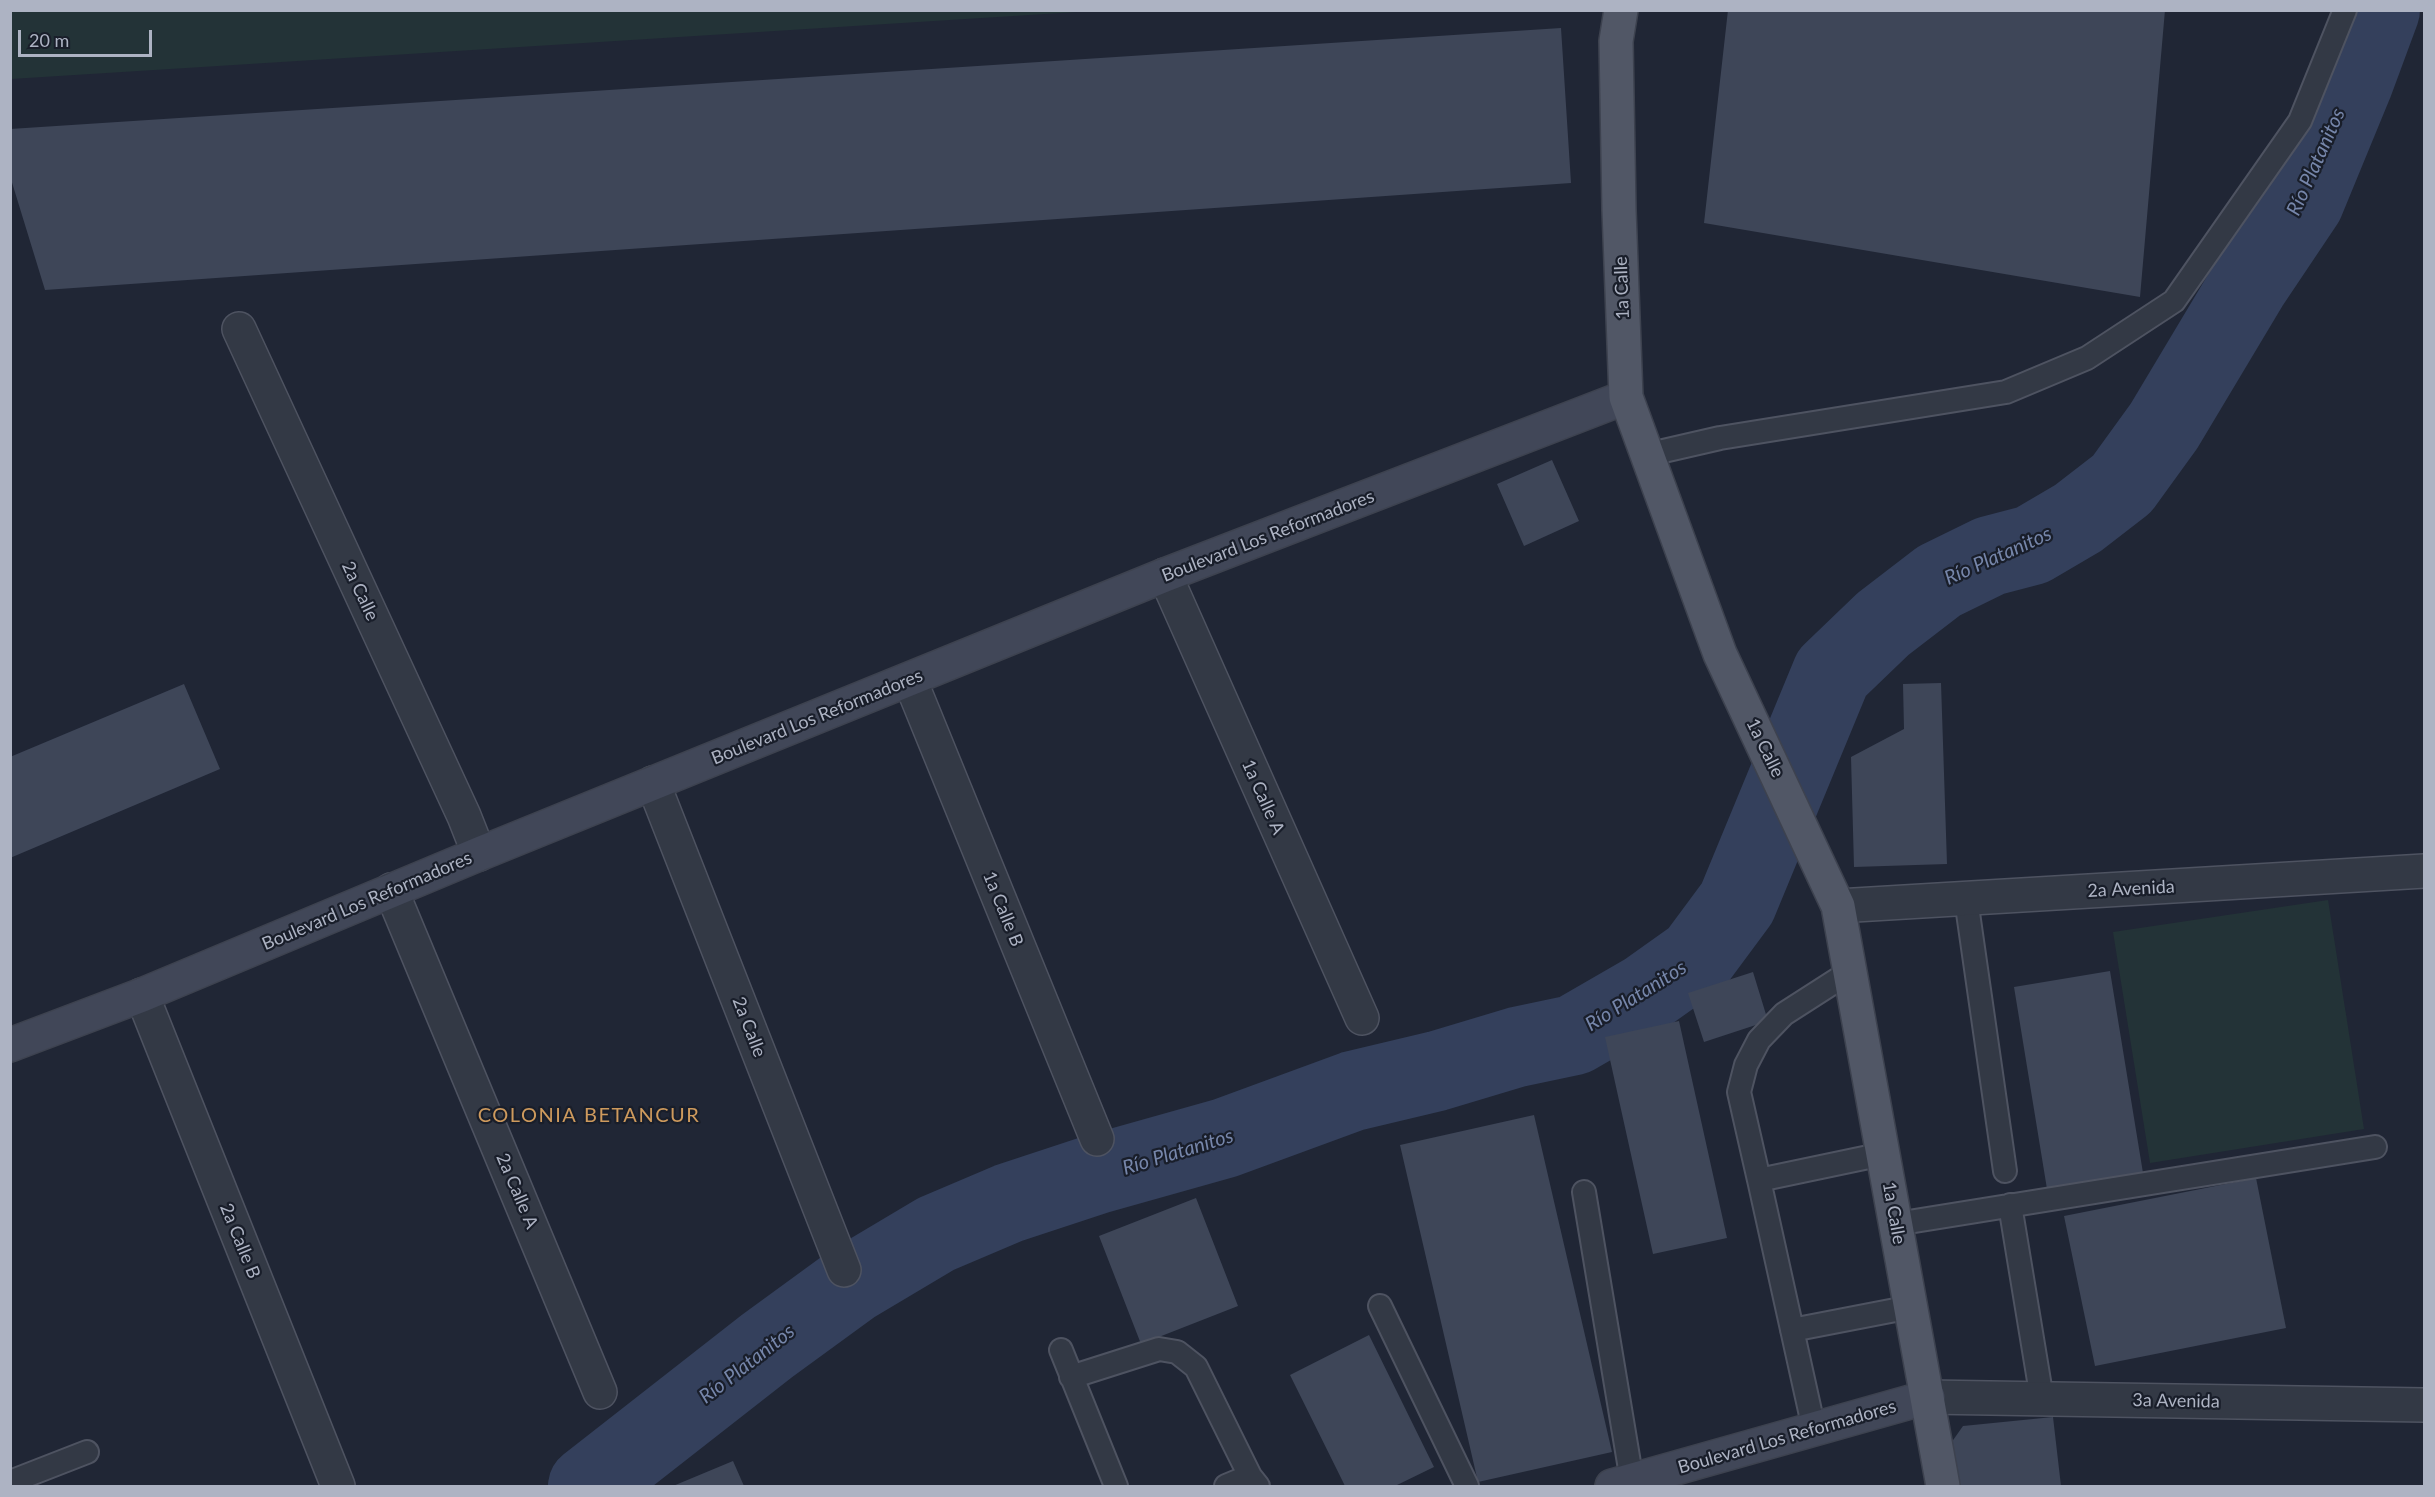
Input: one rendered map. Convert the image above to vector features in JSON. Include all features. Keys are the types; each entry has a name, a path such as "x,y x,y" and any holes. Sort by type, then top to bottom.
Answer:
{"main road":[{"name":"1a Calle","path":"1621,10 1617,41 1618,142 1626,397 1720,654 1838,906 1943,1486"},
{"name":"Boulevard Los Reformadores","path":"10,1045 142,995 391,890 1165,575 1626,397"},
{"name":"Boulevard Los Reformadores","path":"1622,1484 1928,1398"}],"street":[{"name":"2a Calle","path":"239,329 464,816 479,854"},
{"name":"1a Calle A","path":"1165,575 1362,1018"},
{"name":"1a Calle B","path":"910,680 1096,1138"},
{"name":"2a Calle","path":"653,783 844,1270"},
{"name":"2a Avenida","path":"1838,906 2424,871"},
{"name":"2a Calle A","path":"391,890 600,1392"},
{"name":"2a Calle B","path":"142,995 338,1486"},
{"name":"3a Avenida","path":"1928,1398 2424,1405"}],"lane":[{"path":"1646,455 1720,438 2006,392 2087,358 2174,301 2300,121 2344,10"},
{"path":"1966,899 2005,1171"},
{"path":"1814,1429 1739,1092 1746,1065 1759,1041 1784,1014 1851,971"},
{"path":"1896,1224 2375,1147"},
{"path":"1759,1180 1883,1154"},
{"path":"1584,1192 1622,1484"},
{"path":"2010,1205 2042,1399"},
{"path":"1380,1306 1467,1486"},
{"path":"1792,1330 1911,1307"},
{"path":"1071,1377 1159,1349 1177,1352 1196,1367 1254,1481 1226,1486"},
{"path":"1061,1350 1116,1486"},
{"path":"10,1482 87,1452"}],"shaded area":[{"path":"11,10 1093,10 1093,11 11,79"},
{"path":"2328,900 2364,1129 2150,1163 2113,932"}],"building":[{"path":"1728,10 2165,10 2140,297 1704,223"},
{"path":"1561,28 1571,183 45,290 10,176 10,129"},
{"path":"1552,460 1579,521 1524,546 1497,484"},
{"path":"1941,683 1947,864 1854,867 1851,757 1904,729 1903,684"},
{"path":"184,684 220,769 10,858 10,757"},
{"path":"2110,971 2143,1173 2047,1189 2014,987"},
{"path":"1753,972 1768,1021 1704,1042 1688,993"},
{"path":"1679,1021 1727,1238 1653,1254 1605,1037"},
{"path":"1534,1115 1612,1452 1478,1482 1400,1145"},
{"path":"2256,1178 2286,1328 2095,1366 2064,1216"},
{"path":"1196,1198 1238,1306 1141,1344 1099,1236"},
{"path":"1369,1335 1434,1467 1395,1486 1345,1486 1290,1375"},
{"path":"2053,1417 2061,1486 1947,1486 1944,1453 1963,1426"},
{"path":"733,1461 744,1486 673,1486"}],"waterway":[{"name":"Río Platanitos","path":"588,1486 767,1346 852,1284 936,1234 1009,1203 1097,1174 1225,1138 1353,1091 1437,1071 1517,1047 1574,1035 1645,994 1697,957 1737,903 1832,673 1883,624 1939,581 1990,556 2032,545 2078,518 2122,484 2164,426 2249,284 2304,202 2380,10"}],"district":[{"name":"COLONIA BETANCUR","path":"589,1116"}]}
